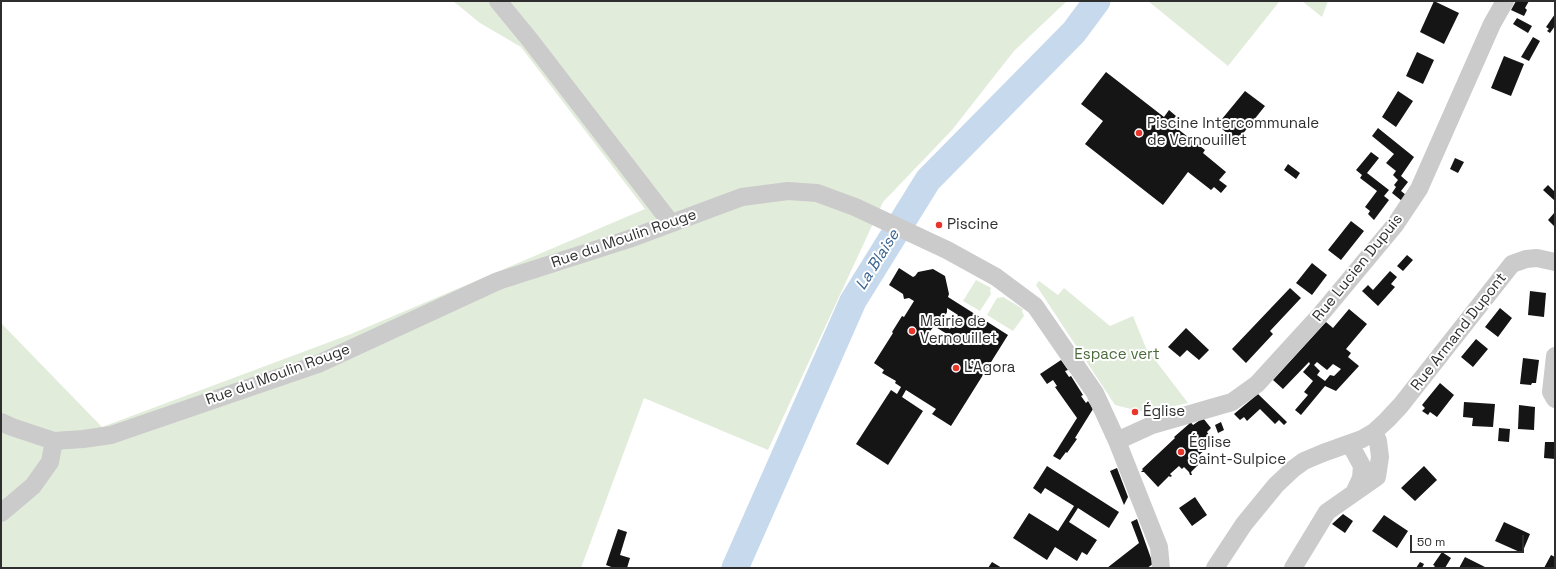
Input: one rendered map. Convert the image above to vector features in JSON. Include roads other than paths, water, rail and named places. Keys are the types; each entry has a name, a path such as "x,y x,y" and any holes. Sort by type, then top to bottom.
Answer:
{"street":[{"path":"498,1 530,40 671,223"},
{"name":"Rue Lucien Dupuis","path":"1118,441 1152,426 1232,402 1257,384 1321,314 1395,225 1419,189 1492,24 1504,1"},
{"name":"Rue du Moulin Rouge","path":"1,422 54,441 111,435 318,364 498,281 629,239 742,197 788,190 817,194 856,207 912,233 981,267 1010,286 1035,306 1095,393 1118,441 1159,547 1161,568"},
{"name":"Rue Armand Dupont","path":"1215,568 1244,524 1283,478 1304,461 1350,444 1374,432 1401,405 1512,264 1526,258 1538,258 1555,262"},
{"path":"1555,356 1551,392 1555,399"},
{"path":"1293,568 1327,512 1377,477 1380,456 1378,441 1374,432"},
{"path":"1,513 33,486 50,462 54,441"},
{"path":"1350,444 1362,466 1361,478 1354,493"}],"waterway":[{"name":"La Blaise","path":"735,568 853,301 928,180 1074,32 1097,1"}],"place":[{"name":"Piscine Intercommunale de Vernouillet","path":"1139,133"},
{"name":"Piscine","path":"939,225"},
{"name":"Mairie de Vernouillet","path":"912,331"},
{"name":"L'Agora","path":"956,368"},
{"name":"Église","path":"1135,412"},
{"name":"Église Saint-Sulpice","path":"1181,452"}],"park label":[{"name":"Espace vert","path":"1117,355"}]}
